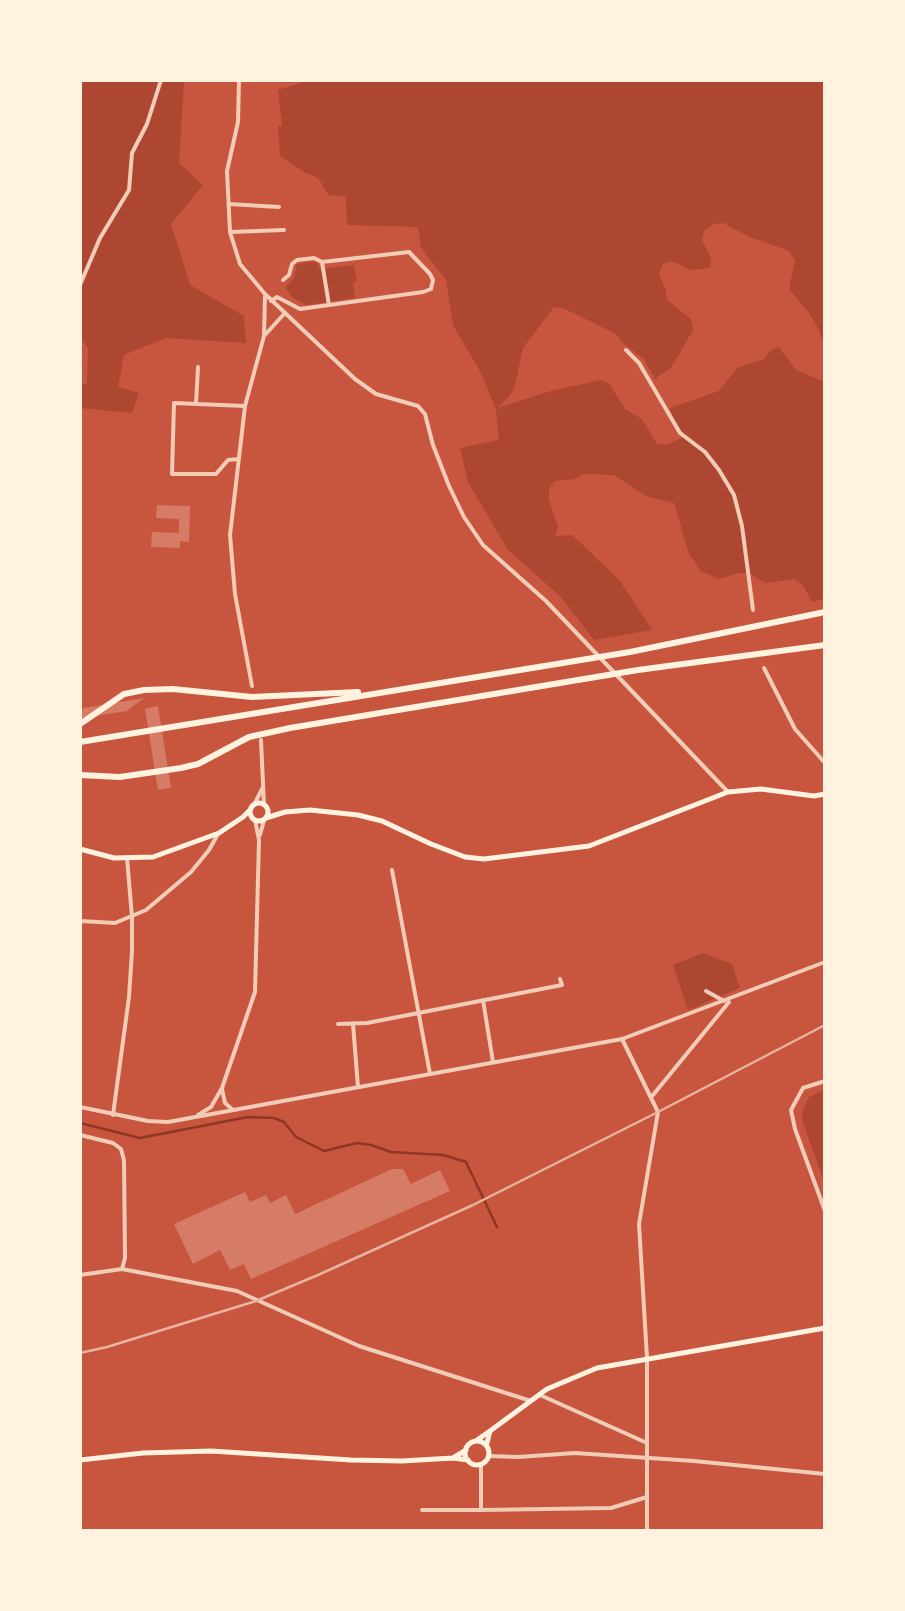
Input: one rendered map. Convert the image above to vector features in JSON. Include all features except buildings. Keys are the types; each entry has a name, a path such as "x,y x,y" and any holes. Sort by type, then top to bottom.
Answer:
{"highway":[{"path":"80,742 630,652 825,612"},
{"path":"80,775 120,777 181,768 198,764 262,733 638,670 825,644"},
{"path":"80,724 124,694 144,690 268,698 399,689"}],"main road":[{"path":"242,817 254,820 285,812 331,810 382,821 465,857 484,860 589,846 728,792 760,789 825,797"},
{"path":"265,806 265,819"},
{"path":"80,849 114,858 153,857 219,833 252,807 285,812"},
{"path":"252,807 250,814 254,820"},
{"path":"452,1458 572,1376 647,1358 825,1328"},
{"path":"80,1460 210,1451 352,1460 452,1458 481,1464 489,1456 490,1431"},
{"path":"475,1442 487,1446"},
{"path":"466,1450 468,1460"}],"street":[{"path":"80,285 100,238 130,190 132,153 147,124 160,80"},
{"path":"240,80 238,122 227,171 230,232 240,264 264,294 354,379 376,394 418,406 425,414 449,486 483,544 546,601 728,792"},
{"path":"229,204 278,207"},
{"path":"230,232 284,230"},
{"path":"271,301 277,297 300,309 423,292 431,289 433,280 408,252 322,262 314,258 297,260 284,280"},
{"path":"322,262 330,305"},
{"path":"252,686 230,535 245,406 264,336 264,294"},
{"path":"264,336 284,314"},
{"path":"626,350 639,363 680,432 705,452 734,496 753,610"},
{"path":"196,404 198,367"},
{"path":"239,459 228,460 216,474 172,474 174,403 245,406"},
{"path":"764,668 795,729 825,763"},
{"path":"261,740 265,806"},
{"path":"252,807 262,789"},
{"path":"195,1117 212,1107 222,1088 255,992 259,840 265,819"},
{"path":"254,820 259,840"},
{"path":"80,921 115,923 159,901 190,872 219,833"},
{"path":"113,1115 129,997 132,917 127,858"},
{"path":"392,870 430,1074"},
{"path":"80,1107 168,1122 622,1039 825,962"},
{"path":"338,1024 562,986 560,978"},
{"path":"706,991 724,1001"},
{"path":"652,1096 732,998"},
{"path":"483,1000 493,1062"},
{"path":"353,1024 358,1087"},
{"path":"622,1039 658,1112 639,1224 647,1358 647,1531"},
{"path":"825,1081 803,1088 790,1110 825,1211"},
{"path":"222,1088 225,1103 233,1110"},
{"path":"218,1112 225,1103"},
{"path":"212,1107 218,1112"},
{"path":"80,1135 121,1149 125,1258 122,1269"},
{"path":"80,1275 122,1269 237,1292 359,1346 532,1401"},
{"path":"540,1395 648,1443"},
{"path":"489,1456 575,1452 825,1474"},
{"path":"481,1464 481,1510"},
{"path":"422,1510 611,1508 647,1497"}],"shaded area":[{"path":"80,80 184,80 179,163 203,185 171,224 190,285 244,316 246,343 166,338 124,355 118,387 139,393 132,413 80,408 80,384 87,384 88,348 80,338"},
{"path":"310,80 825,80 825,347 807,310 789,289 795,260 789,251 723,223 713,224 704,231 702,240 711,258 710,268 691,270 672,261 663,264 659,273 667,300 691,319 693,330 671,368 656,381 644,359 616,334 554,307 523,348 515,386 498,408 601,380 610,384 625,409 642,419 657,444 667,445 684,433 675,427 670,408 719,391 737,368 764,359 779,347 796,370 825,382 825,599 812,602 803,585 794,579 765,583 749,573 719,579 701,571 689,554 674,503 646,496 614,475 584,474 555,481 549,489 558,527 555,536 572,535 582,544 620,581 652,630 594,640 561,597 508,550 468,482 460,448 499,440 496,409 481,373 453,325 446,280 421,248 418,227 347,225 346,197 329,195 318,178 280,156 278,90"},
{"path":"313,262 320,269 354,265 355,298 307,305 293,298 285,288 294,278 297,264"},
{"path":"703,953 732,964 740,988 688,1010 673,965"},
{"path":"825,1090 825,1184 802,1120 809,1097"}],"waterway":[{"path":"80,1123 140,1138 248,1117 274,1118 284,1122 296,1137 324,1151 357,1143 391,1152 443,1155 466,1162 497,1227"}],"railway":[{"path":"80,1353 256,1301 318,1275 473,1205 825,1025"}]}
